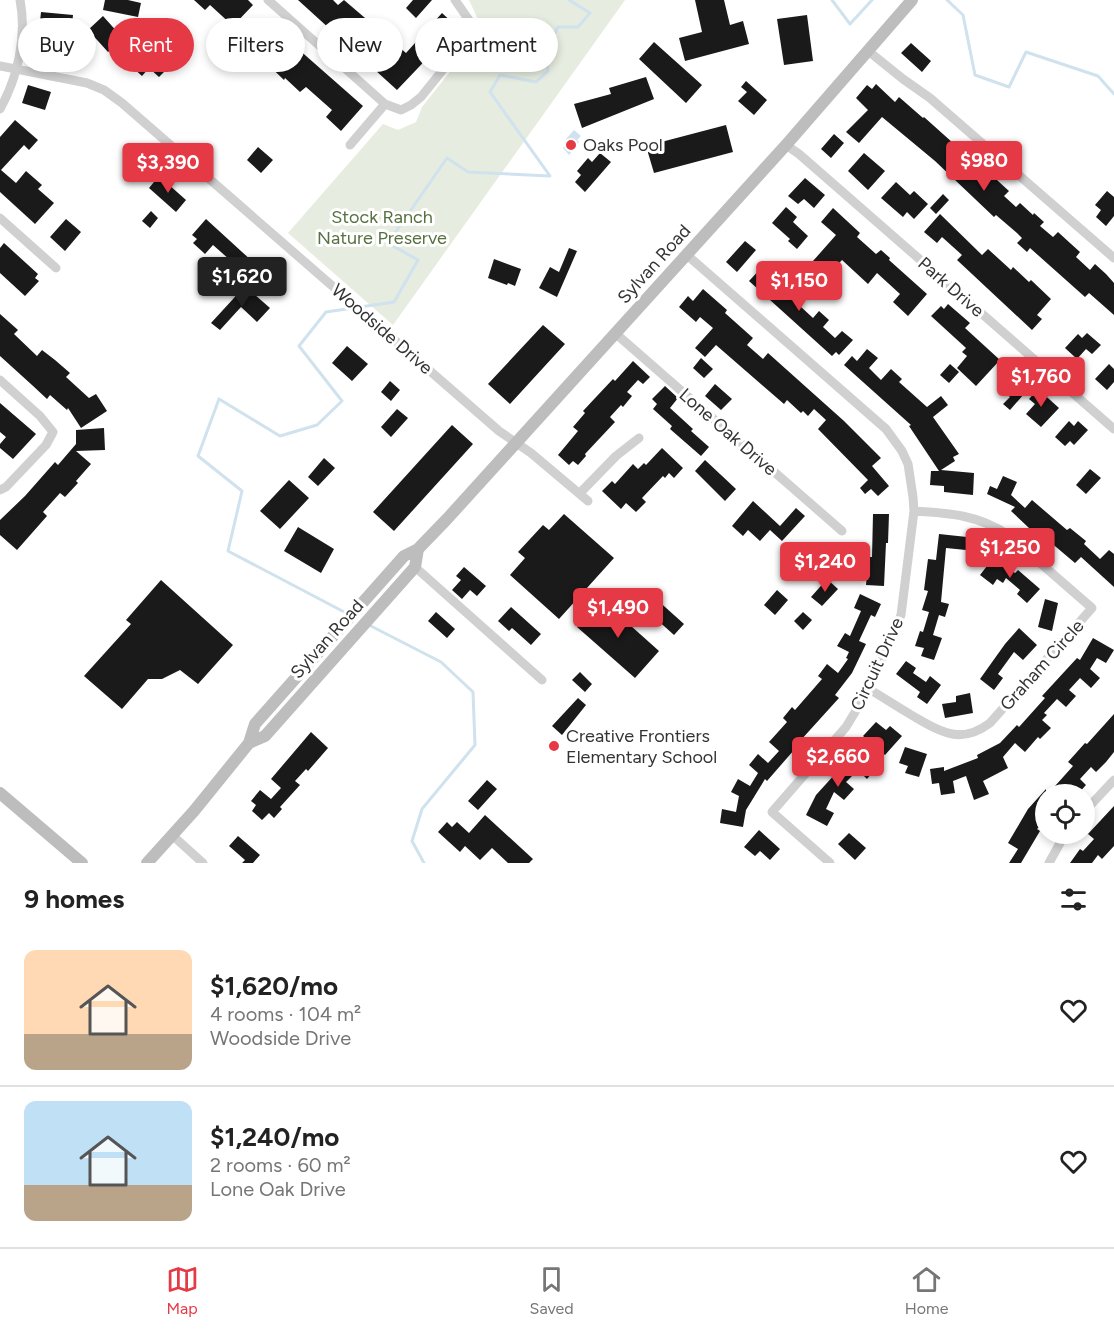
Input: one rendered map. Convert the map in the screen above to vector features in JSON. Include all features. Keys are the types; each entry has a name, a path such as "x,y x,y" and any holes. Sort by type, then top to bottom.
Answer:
{"main road":[{"name":"Sylvan Road","path":"147,863 249,743 255,724 404,556 418,549 687,255 912,0"},
{"path":"415,567 418,549"},
{"name":"Sylvan Road","path":"249,743 265,736 415,567"},
{"path":"0,793 82,863"}],"street":[{"path":"0,109 15,69 23,36 20,0 26,0"},
{"path":"268,0 386,104 401,110 421,97 470,36 471,22 455,0"},
{"path":"867,50 930,98 1114,258"},
{"name":"Woodside Drive","path":"0,66 87,83 104,90 122,103 499,430 588,501"},
{"path":"350,145 386,104"},
{"name":"Park Drive","path":"786,145 1114,429"},
{"path":"0,218 56,268"},
{"name":"Circuit Drive","path":"687,255 886,429 908,464 914,511 901,615 869,689 846,727 772,812 830,863"},
{"name":"Lone Oak Drive","path":"615,333 842,531"},
{"path":"0,380 40,416 53,432 46,445 6,487 0,490"},
{"path":"580,493 616,456 639,438"},
{"name":"Graham Circle","path":"869,689 941,732 955,735 978,731 990,723 1092,608 996,526 970,516 914,511"},
{"path":"415,567 542,680"},
{"path":"1095,800 1114,780"},
{"path":"172,835 203,863"},
{"path":"1049,863 1059,844"}],"green space":[{"name":"Stock Ranch Nature Preserve","path":"469,0 625,0 393,325 288,233 383,124 398,130 416,122 422,107 450,72 558,72 558,18 477,18"}],"water":[{"name":"Oaks Pool","path":"574,130 581,136 569,155 563,148 569,141 566,139"}],"building":[{"path":"105,0 128,0 141,3 138,17 103,10"},
{"path":"194,0 248,0 253,5 241,18 224,18 210,5 205,10"},
{"path":"298,0 333,0 338,5 344,0 365,18 318,18"},
{"path":"413,0 432,0 416,18 406,8"},
{"path":"695,0 724,0 730,25 743,21 749,44 685,61 679,38 702,32"},
{"path":"41,12 73,15 73,18 40,18"},
{"path":"442,13 447,18 438,18"},
{"path":"807,15 813,61 784,65 777,19"},
{"path":"103,16 108,22 108,52 96,39 96,23"},
{"path":"654,42 702,85 686,103 639,59"},
{"path":"415,43 415,71 397,90 377,72 403,72 403,50 406,53"},
{"path":"911,43 931,61 922,72 901,53"},
{"path":"305,55 317,66 317,72 324,72 363,106 341,131 326,117 332,110 306,87 300,92 285,78 284,80 276,72 305,72"},
{"path":"153,72 164,72 159,77"},
{"path":"646,77 654,99 582,128 574,104 611,94 609,88"},
{"path":"746,81 767,100 754,115 738,101 747,92 741,87"},
{"path":"876,84 895,102 899,97 924,117 972,160 970,162 983,173 986,170 1009,191 1004,196 1016,207 1020,203 1033,215 1034,213 1044,222 1040,226 1053,237 1058,232 1080,252 1076,257 1090,270 1095,264 1106,274 1114,283 1114,315 1089,293 1085,297 1030,248 1027,252 1017,243 1022,238 1017,233 996,215 994,217 935,161 882,117 859,143 846,132 868,110 856,98 867,85 872,89"},
{"path":"28,85 51,92 45,110 22,103"},
{"path":"15,120 38,140 29,150 24,145 1,170 16,183 26,171 42,185 38,189 54,203 35,224 0,192 0,137"},
{"path":"726,125 733,152 654,173 646,146"},
{"path":"834,134 844,143 831,158 821,149"},
{"path":"258,147 273,160 261,173 247,160"},
{"path":"600,153 611,162 585,192 575,182 581,175 577,171 588,158 592,162"},
{"path":"864,153 885,171 868,190 848,171"},
{"path":"159,176 186,200 176,212 149,188"},
{"path":"805,178 825,195 814,208 804,199 798,204 788,196"},
{"path":"896,182 910,195 914,191 928,204 914,219 907,212 903,217 881,198"},
{"path":"1107,191 1114,197 1114,216 1106,226 1096,217 1101,210 1095,205"},
{"path":"943,194 949,200 936,214 930,208"},
{"path":"786,207 797,217 793,222 808,236 797,249 788,241 790,239 772,223"},
{"path":"833,208 860,233 857,237 876,254 881,250 927,294 908,316 893,302 900,294 877,273 868,284 842,260 828,275 813,261 836,235 821,222"},
{"path":"151,211 158,218 150,228 142,221"},
{"path":"940,214 982,255 988,249 1011,270 1013,267 1029,282 1031,280 1051,299 1037,315 1042,319 1032,330 957,260 962,255 942,237 937,243 924,232"},
{"path":"66,219 81,232 65,251 50,237"},
{"path":"206,219 253,262 240,277 226,265 230,260 213,245 205,254 193,243 197,239 192,235"},
{"path":"745,241 756,250 737,272 726,262"},
{"path":"4,243 38,274 35,278 39,281 25,296 0,273 0,248"},
{"path":"569,248 577,251 557,297 539,288 550,267 559,272"},
{"path":"494,259 521,269 515,286 488,278"},
{"path":"765,264 782,279 776,285 788,296 794,290 805,300 800,306 813,318 819,311 829,320 823,327 835,338 842,331 853,340 839,355 836,352 832,356 749,281"},
{"path":"829,281 835,287 826,298 819,292"},
{"path":"245,286 270,308 257,322 241,307 220,330 211,323"},
{"path":"703,289 753,338 747,345 763,359 768,353 844,421 881,458 872,466 889,486 878,496 871,489 865,494 860,488 868,480 818,429 826,420 814,409 808,416 803,411 801,413 787,400 784,404 716,345 705,357 695,348 713,328 700,317 696,322 679,307 688,296 693,301"},
{"path":"948,304 970,323 965,328 1000,360 976,386 957,368 967,356 962,352 966,348 931,316 941,306 944,309"},
{"path":"0,314 18,330 14,334 37,356 42,350 55,360 70,373 66,377 89,398 96,394 107,411 81,428 68,408 67,410 50,395 47,399 0,356"},
{"path":"543,325 565,344 510,404 488,384"},
{"path":"1087,333 1101,345 1092,354 1086,349 1077,359 1065,348 1078,334 1082,338"},
{"path":"347,346 368,364 352,381 332,363"},
{"path":"867,349 878,358 869,368 881,380 891,369 902,379 899,382 927,407 941,396 948,405 933,417 959,454 953,457 955,461 941,470 974,473 973,495 944,492 944,486 930,485 931,471 939,471 909,426 911,425 844,365 852,356 857,361"},
{"path":"701,358 713,369 704,378 693,368"},
{"path":"633,361 650,377 643,384 638,380 627,392 632,396 610,417 615,422 585,454 586,456 578,465 573,461 569,465 558,455 578,431 573,427 585,413 583,411"},
{"path":"950,364 959,372 949,383 940,375"},
{"path":"1109,364 1114,369 1114,382 1107,390 1095,379"},
{"path":"1014,367 1026,378 1018,388 1024,394 1010,410 1003,404 1010,397 1003,391 1007,386 1002,381"},
{"path":"390,381 400,390 391,401 381,392"},
{"path":"715,384 732,399 721,410 705,396"},
{"path":"665,386 678,398 670,408 709,447 701,456 670,429 672,426 653,409 657,404 652,399"},
{"path":"1038,389 1059,408 1041,427 1026,414 1035,404 1029,399"},
{"path":"0,403 36,434 13,459 0,448 0,444 6,437 0,432"},
{"path":"397,409 408,418 391,437 381,427"},
{"path":"1069,421 1074,426 1078,421 1088,430 1074,445 1070,441 1065,446 1055,437"},
{"path":"452,425 473,444 394,531 373,512"},
{"path":"104,428 105,450 76,451 91,464 65,497 60,493 43,512 47,516 17,550 0,535 0,520 55,462 58,465 76,444 76,430"},
{"path":"662,448 683,468 674,478 669,473 665,478 663,476 642,498 646,502 636,512 626,503 621,509 602,491 612,481 615,484 633,464 638,469 644,463 646,465"},
{"path":"324,458 335,468 318,486 308,477"},
{"path":"705,460 736,489 725,501 695,471"},
{"path":"1090,469 1101,478 1086,494 1076,485"},
{"path":"1003,476 1017,482 1011,495 1025,508 1032,500 1067,530 1070,528 1086,541 1084,544 1100,559 1109,550 1114,554 1114,587 1081,557 1075,563 1049,541 1046,544 1011,511 1015,507 987,494 990,486 997,489"},
{"path":"289,480 309,498 280,529 260,511"},
{"path":"753,501 780,526 796,508 805,516 782,541 770,530 760,541 748,530 743,536 732,526"},
{"path":"564,514 614,558 559,619 510,575 525,558 518,552 543,525 549,530"},
{"path":"873,514 889,514 884,586 866,585 868,557 872,557"},
{"path":"298,527 334,549 321,573 284,551"},
{"path":"939,534 967,537 966,550 946,548 941,602 949,604 945,617 939,615 933,635 942,638 934,660 921,656 924,648 915,646 920,631 923,632 929,612 922,610 928,591 924,590 928,559 936,560"},
{"path":"800,545 815,559 800,575 785,562"},
{"path":"994,557 1015,573 1018,570 1040,589 1027,603 1017,594 1020,590 1006,578 1003,583 997,579 993,585 980,575"},
{"path":"464,567 486,586 477,596 470,590 462,599 452,590 461,580 456,576"},
{"path":"827,579 838,589 822,606 811,597"},
{"path":"161,580 233,645 198,684 180,670 162,679 148,679 122,709 84,676 131,624 126,620"},
{"path":"645,589 684,624 674,635 635,600"},
{"path":"777,590 788,600 775,615 764,605"},
{"path":"860,594 881,604 875,617 871,615 859,641 866,644 852,673 835,695 839,698 767,781 765,779 746,810 743,827 720,823 722,809 736,812 739,796 731,792 738,779 750,786 758,773 749,765 758,754 768,763 779,751 769,742 787,722 783,718 792,707 795,710 822,679 818,676 827,664 838,673 848,659 846,658 849,652 837,646 845,633 850,636 861,611 854,608"},
{"path":"1045,599 1058,603 1052,631 1038,627"},
{"path":"602,600 659,651 635,678 577,627"},
{"path":"511,607 541,634 531,645 512,628 509,631 498,621"},
{"path":"436,612 455,629 447,638 428,621"},
{"path":"803,612 812,620 803,630 794,621"},
{"path":"1019,628 1037,645 1023,660 1014,652 998,674 1003,678 994,690 980,679"},
{"path":"1093,638 1114,650 1106,663 1097,658 1090,669 1100,678 1091,688 1080,678 1069,690 1076,696 1066,707 1057,699 1044,713 1047,715 1042,720 1051,728 1040,739 1038,737 1025,752 1015,743 1003,757 1008,768 983,781 989,794 974,800 966,776 953,781 955,793 941,795 939,783 932,784 930,769 944,767 944,771 978,758 977,755 1000,743 1017,725 1019,727 1045,698 1042,696 1077,658 1080,660"},
{"path":"906,661 916,668 913,673 926,682 930,676 941,685 927,704 917,697 920,692 896,674"},
{"path":"580,672 592,684 585,692 572,680"},
{"path":"970,693 973,713 945,718 942,704 956,702 956,696"},
{"path":"578,698 586,705 562,735 552,726"},
{"path":"1114,714 1114,752 1106,762 1096,772 1091,767 1080,779 1085,784 1057,784 1073,766 1068,762 1085,743 1087,744"},
{"path":"876,722 886,730 890,726 902,736 885,755 863,736"},
{"path":"311,732 328,748 308,771 306,769 295,781 300,785 280,807 282,809 274,818 269,813 262,820 252,811 256,805 251,801 260,790 271,799 281,788 271,779"},
{"path":"905,747 927,754 919,777 905,773 908,766 899,763"},
{"path":"859,752 876,768 867,779 858,770 846,782 854,789 844,800 834,792 826,809 834,813 827,826 806,815 816,795"},
{"path":"487,780 497,789 478,810 468,801"},
{"path":"1035,801 1035,839 1021,863 1009,863 1018,849 1008,843"},
{"path":"1114,806 1114,846 1102,859 1098,855 1092,863 1070,863 1080,849 1083,851 1089,844 1095,844 1095,826"},
{"path":"485,815 533,859 529,863 508,863 492,848 480,860 465,846 460,852 438,832 447,822 452,827 457,822 469,833"},
{"path":"759,830 780,849 770,860 760,851 755,856 744,847"},
{"path":"849,833 866,848 855,860 838,844"},
{"path":"238,836 260,855 253,863 242,863 245,860 229,846"}],"waterway":[{"path":"360,307 394,302 418,260 388,243 447,158 468,172 550,176 490,92 500,75 536,82 548,71 545,53 558,27 578,27 590,13 569,0"},
{"path":"832,0 850,24 872,0"},
{"path":"947,0 963,15 975,75 1009,87 1026,52 1098,76 1114,94"},
{"path":"348,614 228,551 242,491 198,456 219,399 280,436 317,425 342,401 299,346 326,312 353,308"},
{"path":"367,624 441,662 473,692 475,745 422,809 412,841 424,863"}],"place":[{"name":"Oaks Pool","path":"571,145"},
{"name":"Creative Frontiers Elementary School","path":"554,746"}]}
